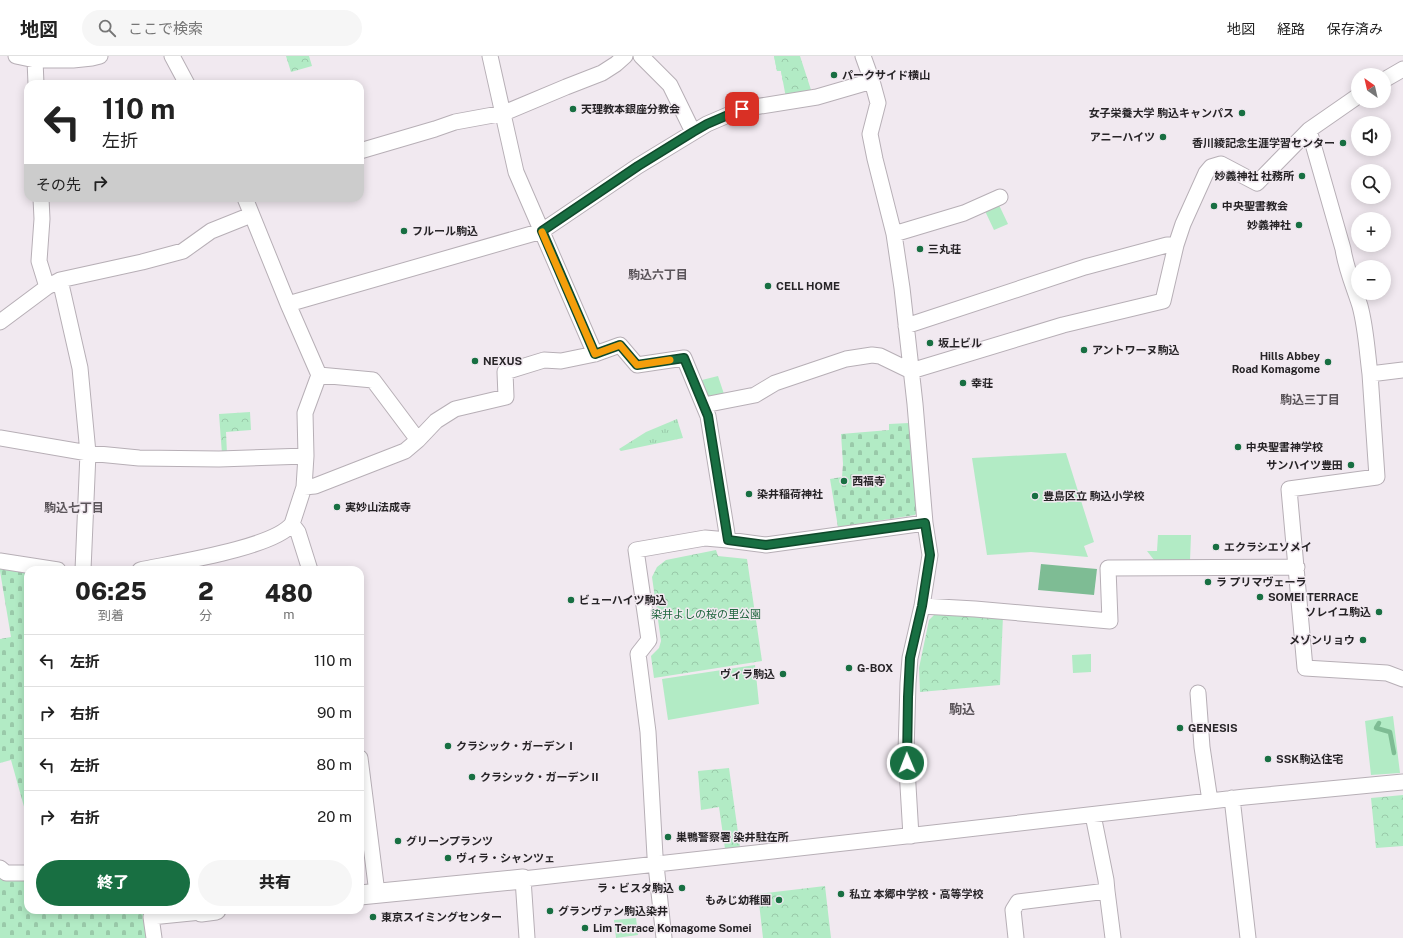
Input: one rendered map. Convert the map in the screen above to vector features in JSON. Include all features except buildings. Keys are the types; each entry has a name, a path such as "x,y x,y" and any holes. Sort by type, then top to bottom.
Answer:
{"street":[{"path":"16,56 35,60 73,60 100,56"},
{"path":"172,56 185,80"},
{"path":"490,56 516,172 595,354"},
{"path":"364,150 455,122 504,113 566,87 602,74 625,56"},
{"path":"641,56 670,85 693,132"},
{"path":"863,56 878,103 870,134 874,159 894,234 902,288 912,371 925,523 930,555 922,606 910,658 908,683 906,752 911,836"},
{"path":"35,60 36,80"},
{"path":"1391,76 1403,68"},
{"path":"288,304 542,231 638,166 707,124 742,109 817,97 872,81"},
{"path":"704,405 755,395 775,383 846,359 872,355 880,356 912,371 1063,325 1163,301 1176,245 1206,173 1212,167 1221,164 1257,183 1309,130 1351,101"},
{"path":"1309,130 1343,249 1345,261 1360,306 1370,374 1377,477 1289,489 1306,668 1387,673 1403,679"},
{"path":"894,234 964,213 1000,197"},
{"path":"41,202 42,219 39,261 47,287"},
{"path":"0,322 47,287 60,280 142,262 183,251 251,204 288,304 319,375 305,413 306,456 304,487 292,524 288,529 277,536 248,547 159,566"},
{"path":"906,326 1085,267 1167,245 1176,245"},
{"path":"60,280 80,368 88,453 83,566"},
{"path":"304,487 315,486 405,451 436,421 455,409 506,397 505,372 544,360 561,361 595,354 620,345 637,365 684,358 708,416 728,540"},
{"path":"1370,374 1403,370"},
{"path":"319,375 373,380 418,440"},
{"path":"0,438 88,453 139,458 219,459 306,456"},
{"path":"664,938 656,864 648,732 638,654 649,640 636,550 705,538 766,545 925,523"},
{"path":"292,524 298,532 309,566"},
{"path":"0,561 32,566"},
{"path":"922,606 975,609 1110,621 1108,568 1297,567"},
{"path":"1198,693 1202,747 1210,801"},
{"path":"364,826 368,894 523,879 911,836 1232,798 1403,782"},
{"path":"1232,798 1248,938"},
{"path":"1093,815 1106,880 1113,938"},
{"path":"0,868 6,873 24,873"},
{"path":"523,879 527,938"},
{"path":"1016,938 1013,910 1018,902 1107,891"},
{"path":"154,938 151,917 178,914"}],"green space":[{"path":"286,56 309,56 312,66 291,72"},
{"path":"774,56 800,56 812,93 786,98 781,71 777,71"},
{"path":"774,56 778,56 779,64 783,68 786,81 783,82 781,71 777,71"},
{"path":"999,205 1008,224 994,230 985,211"},
{"path":"718,376 725,397 709,400 698,381"},
{"path":"250,412 251,430 226,432 227,454 222,454 219,414"},
{"path":"677,419 683,438 621,451 619,449 646,432"},
{"path":"909,423 917,512 915,515 838,527 830,479 842,477 843,464 841,434 889,430 889,424"},
{"path":"1066,453 1094,542 1084,546 1088,557 1031,552 987,555 972,458"},
{"path":"1158,535 1191,535 1190,561 1154,560 1147,551 1157,551"},
{"name":"染井よしの桜の里公園","path":"716,550 718,556 747,559 762,661 654,678 651,656 659,648 661,641 652,577 657,567 666,560"},
{"path":"0,565 24,569 24,807 11,760 0,763 0,639 11,637"},
{"path":"934,615 1003,616 1000,685 920,692 919,668 929,620"},
{"path":"1091,654 1091,672 1073,673 1072,655"},
{"path":"755,665 759,704 668,720 662,679"},
{"path":"1393,716 1400,773 1371,775 1365,721"},
{"path":"729,768 740,847 725,849 719,807 701,810 698,771"},
{"path":"1403,795 1403,846 1376,848 1371,798"},
{"path":"0,874 24,876 24,914 148,914 151,938 0,938"},
{"path":"825,886 831,938 763,938 758,894"},
{"path":"636,918 638,935 616,938 614,920"}],"shaded area":[{"path":"1041,564 1097,569 1094,595 1038,590"}],"waterway":[{"path":"1379,723 1376,728 1390,732 1394,753"}],"slow traffic":[{"path":"542,232 595,354 620,345 637,365 670,360"}],"place":[{"name":"パークサイド横山","path":"834,75"},
{"name":"天理教本銀座分教会","path":"573,109"},
{"name":"女子栄養大学 駒込キャンパス","path":"1242,113"},
{"name":"アニーハイツ","path":"1163,137"},
{"name":"香川綾記念生涯学習センター","path":"1343,143"},
{"name":"妙義神社 社務所","path":"1302,176"},
{"name":"中央聖書教会","path":"1214,206"},
{"name":"妙義神社","path":"1299,225"},
{"name":"フルール駒込","path":"404,231"},
{"name":"三丸荘","path":"920,249"},
{"name":"CELL HOME","path":"768,286"},
{"name":"坂上ビル","path":"930,343"},
{"name":"アントワーヌ駒込","path":"1084,350"},
{"name":"NEXUS","path":"475,361"},
{"name":"Hills Abbey Road Komagome","path":"1328,362"},
{"name":"幸荘","path":"963,383"},
{"name":"中央聖書神学校","path":"1238,447"},
{"name":"サンハイツ豊田","path":"1351,465"},
{"name":"西福寺","path":"844,481"},
{"name":"染井稲荷神社","path":"749,494"},
{"name":"豊島区立 駒込小学校","path":"1035,496"},
{"name":"実妙山法成寺","path":"337,507"},
{"name":"エクラシエソメイ","path":"1216,547"},
{"name":"ラ プリマヴェーラ","path":"1208,582"},
{"name":"SOMEI TERRACE","path":"1260,597"},
{"name":"ビューハイツ駒込","path":"571,600"},
{"name":"ソレイユ駒込","path":"1379,612"},
{"name":"メゾンリョウ","path":"1363,640"},
{"name":"G-BOX","path":"849,668"},
{"name":"ヴィラ駒込","path":"783,674"},
{"name":"GENESIS","path":"1180,728"},
{"name":"クラシック・ガーデンⅠ","path":"448,746"},
{"name":"SSK駒込住宅","path":"1268,759"},
{"name":"クラシック・ガーデンⅡ","path":"472,777"},
{"name":"巣鴨警察署 染井駐在所","path":"668,837"},
{"name":"グリーンプランツ","path":"398,841"},
{"name":"ヴィラ・シャンツェ","path":"448,858"},
{"name":"ラ・ビスタ駒込","path":"682,888"},
{"name":"私立 本郷中学校・高等学校","path":"841,894"},
{"name":"もみじ幼稚園","path":"779,900"},
{"name":"グランヴァン駒込染井","path":"550,911"},
{"name":"東京スイミングセンター","path":"373,917"},
{"name":"Lim Terrace Komagome Somei","path":"585,928"}],"district":[{"name":"駒込六丁目","path":"658,275"},
{"name":"駒込三丁目","path":"1310,400"},
{"name":"駒込七丁目","path":"74,508"},
{"name":"駒込","path":"962,709"}],"route":[{"path":"742,109 707,124 693,132 638,166 542,231 562,281 595,354 620,345 637,365 684,358 708,416 728,540 766,545 925,523 930,555 922,606 910,658 906,752 907,763"}]}
